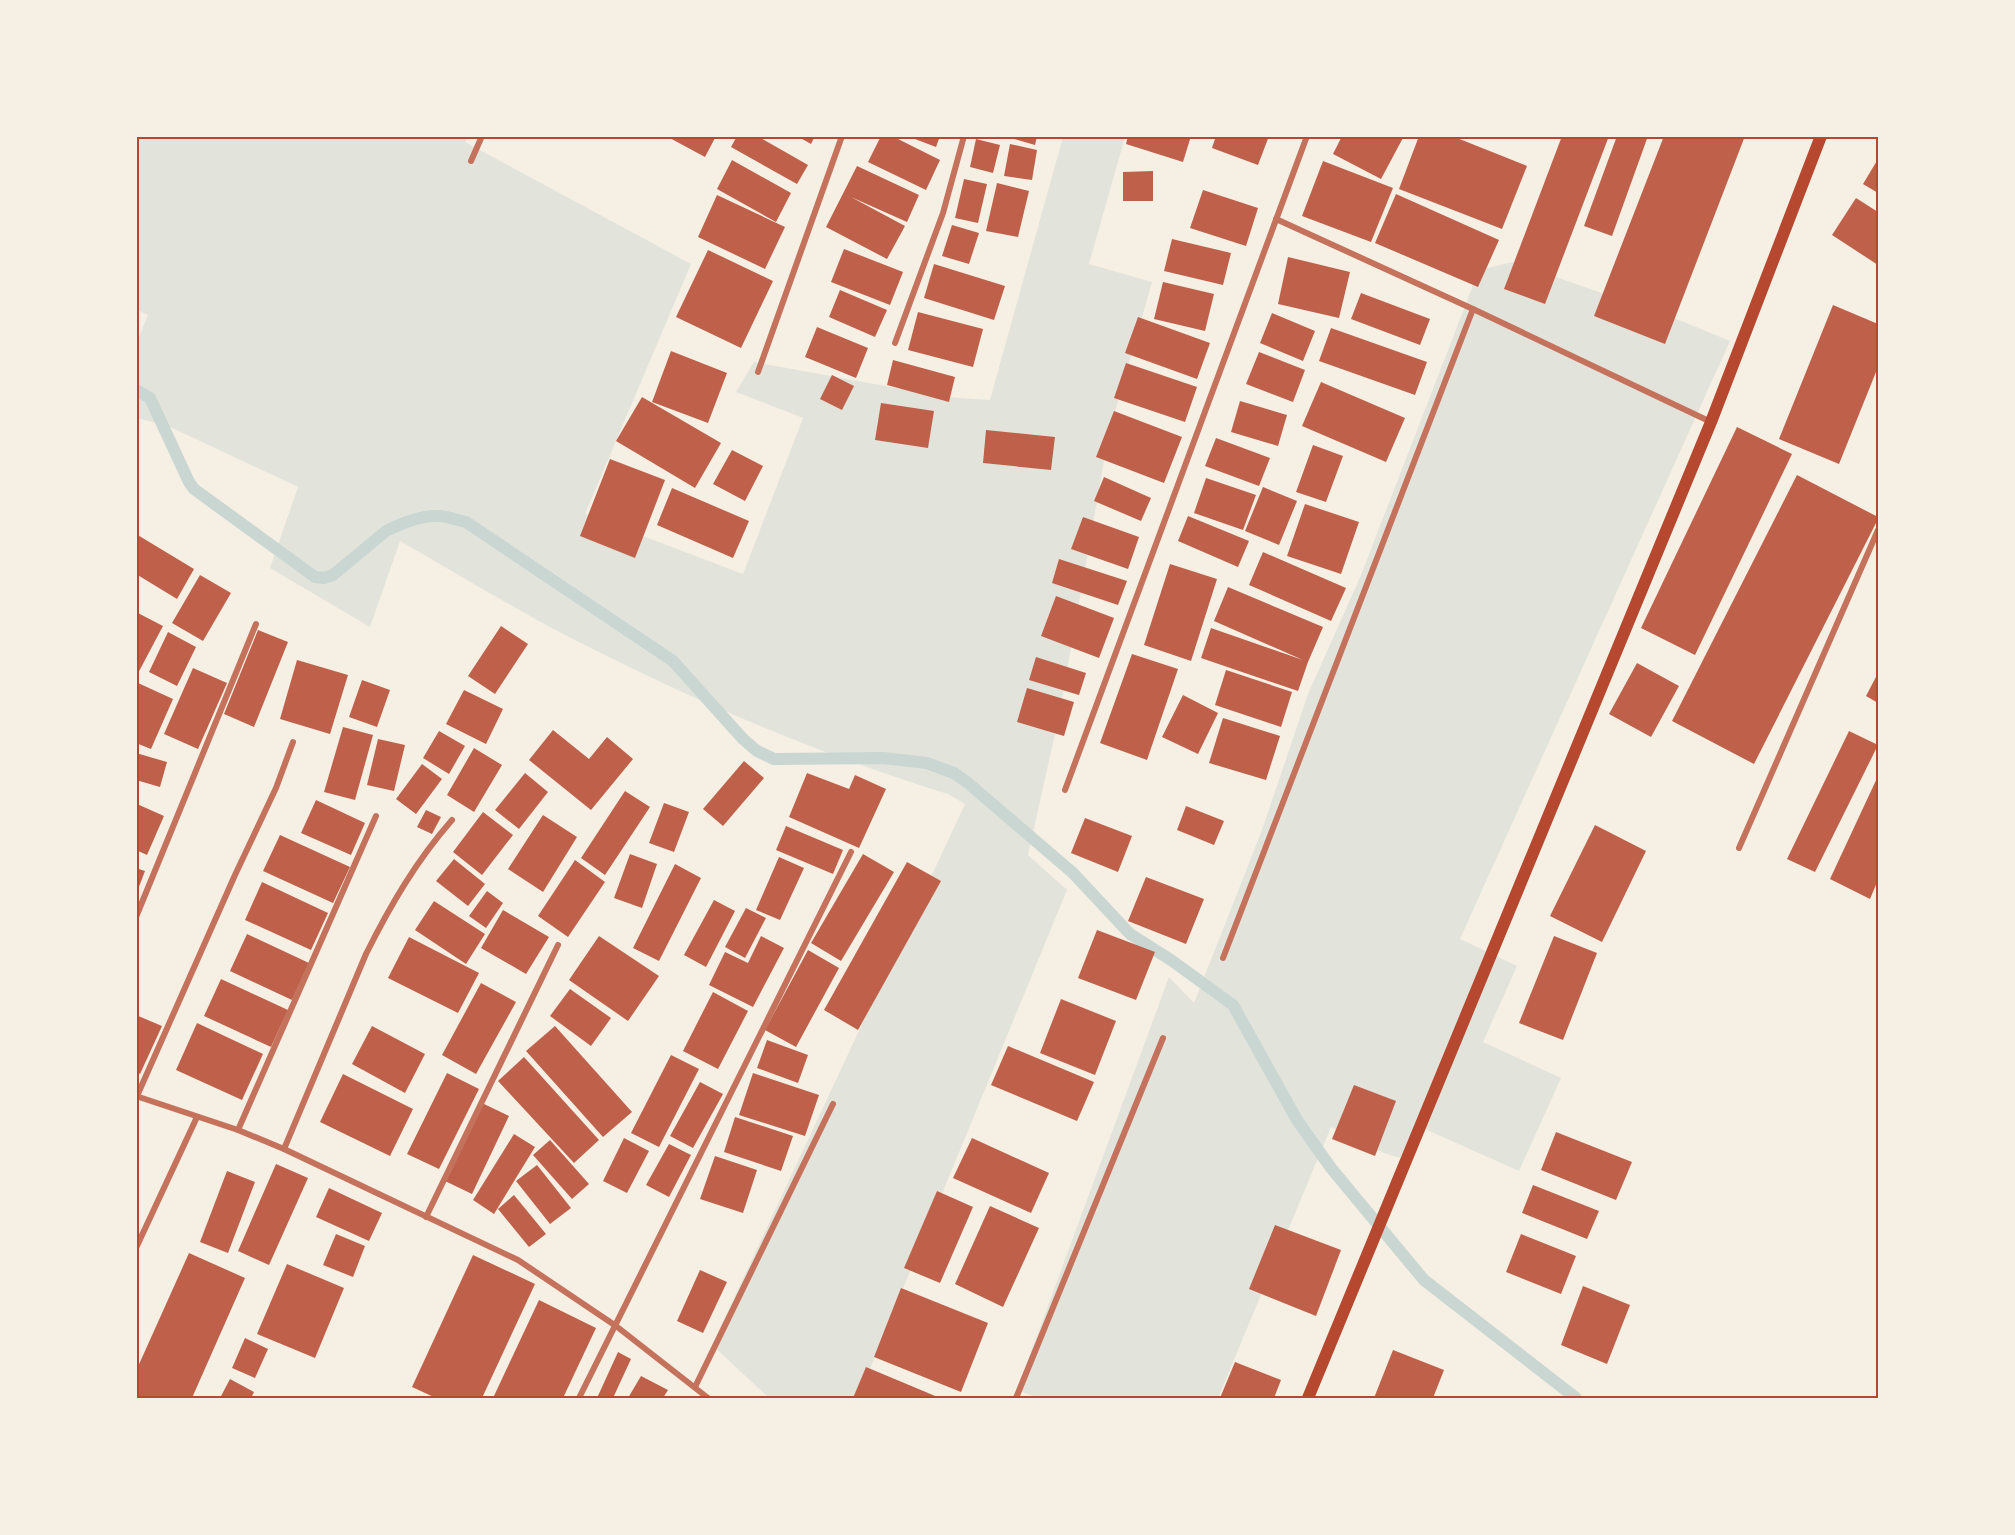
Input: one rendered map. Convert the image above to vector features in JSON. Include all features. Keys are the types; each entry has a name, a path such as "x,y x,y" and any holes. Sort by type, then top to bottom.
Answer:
{"main road":[{"path":"1308,1398 1711,422 1821,136"}],"street":[{"path":"471,161 482,136"},
{"path":"758,372 842,136"},
{"path":"895,343 943,213 964,136"},
{"path":"1065,790 1307,136"},
{"path":"1276,219 1711,422"},
{"path":"1222,958 1473,309"},
{"path":"1739,848 1878,530"},
{"path":"136,917 256,624"},
{"path":"293,742 276,788 137,1096 238,1130 284,1149 518,1260 616,1326 708,1398"},
{"path":"238,1130 376,816"},
{"path":"284,1149 375,935 411,873 430,845 452,820"},
{"path":"579,1398 851,852"},
{"path":"426,1217 558,945"},
{"path":"1016,1398 1162,1038"},
{"path":"695,1387 833,1104"},
{"path":"136,1248 197,1117"}],"shaded area":[{"path":"136,137 468,137 465,142 691,264 585,514 743,574 803,418 736,392 754,362 946,397 990,400 1063,137 1125,137 1089,264 1152,282 1109,433 1059,716 1028,855 1067,890 858,1398 769,1398 712,1345 965,804 948,794 794,740 693,697 546,625 400,541 370,627 270,568 298,487 168,426 137,418 137,342 148,315 137,310"},
{"path":"1513,262 1684,322 1730,341 1460,939 1517,966 1483,1042 1561,1078 1519,1171 1416,1125 1400,1158 1384,1153 1331,1127 1218,1398 1038,1398 1017,1390 1169,977 1194,1003 1262,830 1308,694 1361,575 1479,270"}],"building":[{"path":"666,136 716,136 705,157"},
{"path":"737,136 757,136 808,165 797,184 731,147"},
{"path":"797,136 815,136 811,144"},
{"path":"881,136 892,136 940,160 926,190 868,162"},
{"path":"907,136 940,136 936,147"},
{"path":"1004,136 1037,136 1035,145"},
{"path":"1128,136 1191,136 1183,162 1126,144"},
{"path":"1216,136 1269,136 1258,165 1212,148"},
{"path":"1342,136 1404,136 1381,179 1333,154"},
{"path":"1419,136 1452,136 1527,166 1502,229 1399,189"},
{"path":"1562,136 1609,136 1545,304 1504,289"},
{"path":"1617,136 1648,136 1612,236 1584,226"},
{"path":"1664,136 1745,136 1665,344 1594,316"},
{"path":"976,139 1000,145 993,173 970,167"},
{"path":"1010,144 1037,150 1032,180 1004,176"},
{"path":"1878,159 1878,193 1863,184"},
{"path":"732,160 791,193 776,222 717,189"},
{"path":"1323,161 1393,188 1371,242 1302,216"},
{"path":"857,166 919,195 907,222 851,197 905,226 887,259 826,227"},
{"path":"1153,171 1153,201 1123,201 1123,172"},
{"path":"964,179 987,184 978,223 955,218"},
{"path":"997,183 1029,191 1018,237 986,231"},
{"path":"1203,190 1258,208 1246,246 1190,228"},
{"path":"1396,194 1499,240 1478,287 1375,243"},
{"path":"717,195 785,227 765,269 698,237"},
{"path":"1856,198 1878,212 1878,265 1832,235"},
{"path":"952,225 979,233 969,264 942,256"},
{"path":"1172,239 1231,253 1223,285 1164,271"},
{"path":"844,249 903,272 890,305 831,282"},
{"path":"708,250 773,281 741,348 676,317"},
{"path":"1288,257 1350,272 1339,318 1278,304"},
{"path":"934,264 1005,286 994,320 924,298"},
{"path":"1163,282 1214,294 1205,331 1154,319"},
{"path":"840,290 887,310 875,337 829,317"},
{"path":"1361,293 1430,319 1420,345 1351,319"},
{"path":"1833,305 1878,324 1878,367 1839,464 1779,439"},
{"path":"918,312 983,329 973,367 908,350"},
{"path":"1272,313 1315,331 1303,361 1260,343"},
{"path":"1138,317 1210,343 1197,379 1125,353"},
{"path":"817,327 868,348 856,378 805,357"},
{"path":"1331,328 1427,362 1415,395 1319,361"},
{"path":"671,351 727,373 708,423 652,402"},
{"path":"1259,352 1305,370 1293,402 1246,384"},
{"path":"893,360 955,377 949,402 887,385"},
{"path":"1126,363 1197,387 1185,422 1114,398"},
{"path":"832,375 854,386 842,410 820,399"},
{"path":"1321,382 1405,418 1386,462 1302,426"},
{"path":"642,397 721,443 695,488 616,441"},
{"path":"1240,401 1287,415 1278,446 1231,432"},
{"path":"881,403 934,411 928,448 875,440"},
{"path":"1114,411 1182,437 1164,483 1096,457"},
{"path":"1737,427 1792,454 1695,655 1641,628"},
{"path":"986,430 1055,437 1051,470 983,463"},
{"path":"1216,438 1270,458 1259,486 1205,466"},
{"path":"1313,445 1343,456 1326,502 1296,492"},
{"path":"732,450 763,466 745,501 713,484"},
{"path":"610,459 665,480 635,558 580,536"},
{"path":"1797,475 1878,519 1754,764 1672,721"},
{"path":"1104,477 1151,498 1141,521 1094,501"},
{"path":"1206,478 1256,495 1243,530 1194,513"},
{"path":"1263,487 1297,501 1279,545 1245,531"},
{"path":"672,488 749,521 733,558 657,525"},
{"path":"1305,504 1359,522 1341,574 1287,556"},
{"path":"1188,516 1249,541 1238,567 1178,541"},
{"path":"1083,517 1139,537 1128,569 1071,549"},
{"path":"136,534 194,569 177,599 136,574"},
{"path":"1263,552 1346,588 1331,621 1249,585"},
{"path":"1059,559 1127,581 1118,605 1052,583"},
{"path":"1170,564 1217,579 1191,661 1144,645"},
{"path":"200,575 231,593 203,641 172,623"},
{"path":"1228,587 1323,627 1298,691 1201,658 1211,628 1303,660 1214,621"},
{"path":"1056,596 1114,618 1099,658 1041,636"},
{"path":"136,612 163,626 136,677"},
{"path":"501,626 528,644 495,694 468,676"},
{"path":"258,630 288,642 254,727 224,714"},
{"path":"168,632 196,647 177,686 149,672"},
{"path":"1132,654 1178,669 1147,760 1100,743"},
{"path":"1036,657 1086,673 1079,695 1029,680"},
{"path":"297,660 348,675 330,734 280,719"},
{"path":"1637,663 1679,686 1651,737 1609,714"},
{"path":"193,668 227,683 198,749 164,734"},
{"path":"1226,670 1292,692 1281,727 1215,705"},
{"path":"1878,673 1878,703 1866,696"},
{"path":"362,680 390,690 377,727 349,717"},
{"path":"138,683 173,699 151,749 136,743"},
{"path":"1027,688 1074,702 1064,736 1017,722"},
{"path":"464,690 503,709 486,744 446,724"},
{"path":"1183,695 1218,713 1198,754 1162,737"},
{"path":"1223,718 1280,736 1266,780 1209,763"},
{"path":"343,727 373,735 355,800 324,792"},
{"path":"553,730 589,759 607,737 633,759 591,810 529,760"},
{"path":"439,731 465,746 449,774 423,758"},
{"path":"1849,731 1878,745 1815,872 1787,859"},
{"path":"378,739 405,745 394,791 367,785"},
{"path":"474,748 502,765 474,812 447,795"},
{"path":"136,753 167,762 160,787 136,780"},
{"path":"744,761 764,778 723,826 703,809"},
{"path":"422,764 442,779 416,814 396,799"},
{"path":"525,773 548,792 519,829 495,810"},
{"path":"807,773 849,789 855,775 886,789 859,848 789,817"},
{"path":"1878,776 1878,880 1870,899 1830,879"},
{"path":"625,791 650,807 605,875 581,858"},
{"path":"316,800 365,823 351,855 301,833"},
{"path":"664,803 689,812 674,852 649,843"},
{"path":"137,804 164,816 147,855 136,850"},
{"path":"1186,806 1224,821 1214,845 1177,830"},
{"path":"426,810 441,817 432,834 417,827"},
{"path":"483,812 513,835 482,875 453,852"},
{"path":"543,815 577,837 543,892 508,869"},
{"path":"1085,818 1132,836 1118,872 1071,853"},
{"path":"1595,825 1646,851 1602,942 1550,916"},
{"path":"786,826 843,850 833,874 776,850"},
{"path":"280,835 350,867 333,903 263,871"},
{"path":"630,854 657,864 642,908 614,898"},
{"path":"863,854 894,872 841,961 811,943"},
{"path":"779,857 804,868 780,920 756,910"},
{"path":"454,859 485,884 468,906 436,881"},
{"path":"575,860 605,882 568,937 538,916"},
{"path":"907,862 941,881 858,1030 824,1010"},
{"path":"675,864 701,878 659,961 633,948"},
{"path":"136,868 145,871 137,892 136,892"},
{"path":"1146,877 1204,899 1186,944 1128,921"},
{"path":"262,882 328,913 311,950 245,920"},
{"path":"487,891 503,903 486,928 469,916"},
{"path":"714,900 735,911 706,967 684,955"},
{"path":"434,901 485,934 466,964 415,930"},
{"path":"746,908 766,918 745,958 725,947"},
{"path":"503,910 549,937 526,974 481,948"},
{"path":"1097,930 1155,952 1136,1000 1078,978"},
{"path":"247,934 309,963 292,1000 230,971"},
{"path":"599,936 659,976 628,1021 569,980"},
{"path":"761,936 784,948 753,1007 709,985 725,952 748,963"},
{"path":"1554,936 1597,953 1563,1040 1519,1023"},
{"path":"409,937 479,973 458,1013 388,978"},
{"path":"808,950 839,968 796,1047 765,1030"},
{"path":"221,979 288,1010 271,1047 204,1016"},
{"path":"481,983 516,1002 476,1074 442,1055"},
{"path":"570,989 611,1018 591,1046 550,1016"},
{"path":"713,992 748,1011 718,1069 683,1051"},
{"path":"1061,999 1116,1021 1095,1075 1040,1053"},
{"path":"136,1015 162,1026 140,1074 136,1072"},
{"path":"197,1023 263,1054 242,1100 176,1070"},
{"path":"372,1026 425,1054 405,1093 352,1064"},
{"path":"555,1026 632,1112 603,1137 526,1051"},
{"path":"767,1040 808,1055 798,1083 757,1068"},
{"path":"1008,1046 1094,1082 1077,1121 991,1085"},
{"path":"671,1055 699,1069 659,1147 631,1133"},
{"path":"524,1057 599,1140 574,1163 498,1081"},
{"path":"447,1073 479,1089 439,1169 407,1154"},
{"path":"753,1073 819,1095 805,1136 739,1115"},
{"path":"343,1074 413,1109 390,1156 320,1122"},
{"path":"700,1082 723,1094 693,1148 670,1136"},
{"path":"1354,1085 1396,1101 1375,1156 1332,1139"},
{"path":"482,1103 509,1116 472,1194 445,1181"},
{"path":"735,1117 793,1136 781,1171 724,1152"},
{"path":"1556,1132 1632,1162 1616,1200 1541,1170"},
{"path":"514,1134 535,1147 494,1214 473,1200"},
{"path":"624,1138 649,1151 627,1193 603,1181"},
{"path":"972,1138 1049,1173 1031,1213 953,1178"},
{"path":"550,1140 589,1184 572,1199 533,1155"},
{"path":"669,1144 691,1155 669,1197 646,1185"},
{"path":"715,1156 757,1170 743,1213 700,1199"},
{"path":"276,1164 308,1178 269,1265 238,1251"},
{"path":"537,1165 571,1208 550,1224 516,1181"},
{"path":"227,1171 255,1182 228,1253 200,1242"},
{"path":"1533,1185 1599,1211 1587,1239 1522,1213"},
{"path":"329,1188 382,1213 369,1241 316,1217"},
{"path":"937,1191 973,1207 940,1283 904,1268"},
{"path":"514,1195 546,1234 529,1247 498,1209"},
{"path":"990,1206 1039,1228 1003,1307 955,1284"},
{"path":"1275,1225 1341,1250 1316,1316 1249,1289"},
{"path":"336,1234 365,1246 353,1277 323,1265"},
{"path":"1521,1234 1576,1256 1561,1294 1506,1272"},
{"path":"189,1253 245,1278 192,1398 136,1398 136,1371"},
{"path":"473,1255 535,1284 482,1398 436,1398 412,1387"},
{"path":"287,1264 344,1288 315,1358 257,1334"},
{"path":"700,1270 727,1282 703,1333 677,1321"},
{"path":"1583,1286 1630,1305 1607,1364 1561,1345"},
{"path":"901,1288 988,1323 961,1392 874,1357"},
{"path":"539,1300 596,1328 563,1398 493,1398"},
{"path":"245,1338 268,1349 255,1378 232,1368"},
{"path":"1393,1350 1444,1370 1433,1398 1374,1398"},
{"path":"618,1352 631,1359 613,1398 597,1398"},
{"path":"1235,1362 1281,1380 1274,1398 1220,1398"},
{"path":"866,1367 940,1398 853,1398"},
{"path":"641,1376 668,1390 663,1398 628,1398"},
{"path":"230,1379 254,1392 251,1398 220,1398"}],"waterway":[{"path":"136,390 150,398 194,489 315,577 324,578 333,575 386,531 404,523 432,516 466,522 673,661 743,739 757,751 774,759 883,758 927,763 954,773 1073,873 1130,934 1171,960 1233,1005 1297,1120 1331,1168 1424,1280 1576,1398"}]}
